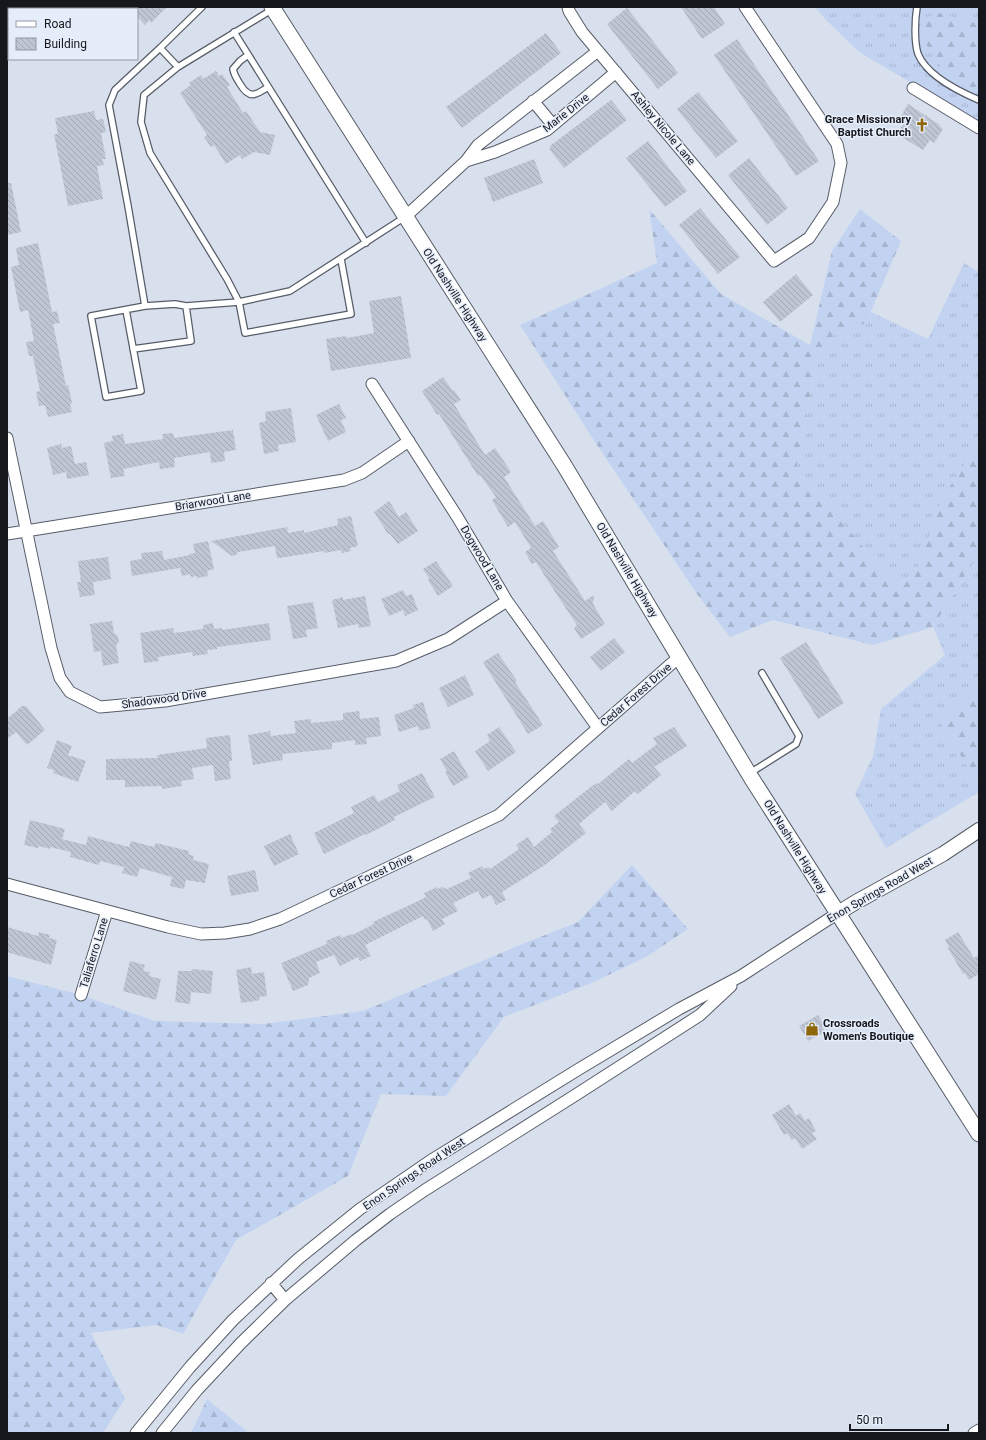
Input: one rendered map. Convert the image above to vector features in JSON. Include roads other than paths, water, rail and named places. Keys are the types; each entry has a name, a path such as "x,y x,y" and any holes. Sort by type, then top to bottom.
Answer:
{"main road":[{"name":"Old Nashville Highway","path":"273,8 564,465 749,773 979,1134"}],"street":[{"name":"Ashley Nicole Lane","path":"568,7 582,32 774,261 809,238 832,202 841,163 837,144 745,7"},
{"name":"Marie Drive","path":"406,217 466,161 478,145 598,51"},
{"name":"Marie Drive","path":"466,161 495,152 547,130 616,72"},
{"path":"913,88 979,128"},
{"path":"533,101 553,125"},
{"name":"Dogwood Lane","path":"372,384 458,518 507,601 598,728"},
{"name":"Shadowood Drive","path":"7,438 51,648 60,678 70,692 100,707 165,701 396,661 448,639 507,601"},
{"name":"Briarwood Lane","path":"7,534 344,480 362,473 409,441"},
{"name":"Cedar Forest Drive","path":"7,884 168,927 200,934 225,933 250,928 280,919 499,815 679,657"},
{"name":"Enon Springs Road West","path":"136,1433 190,1366 233,1320 298,1259 360,1209 430,1161 579,1069 666,1017 741,976 838,913 943,854 979,830"},
{"name":"Taliaferro Lane","path":"81,995 107,911"},
{"name":"Enon Springs Road West","path":"162,1433 197,1390 235,1349 285,1300 356,1240 432,1185 700,1015 741,976"},
{"path":"271,1283 285,1300"},
{"path":"974,1433 979,1430"}],"lane":[{"path":"145,306 109,105 115,90 202,7"},
{"path":"917,7 915,21 917,48 918,54 924,63 946,84 979,100"},
{"path":"273,8 178,66 144,95 141,122 150,153 227,279 239,302 245,333 351,314 341,259"},
{"path":"234,32 366,243"},
{"path":"160,48 178,66"},
{"path":"248,55 240,61 234,69 234,74 244,91 247,94 253,95 258,94 268,87"},
{"path":"126,310 141,391 106,397 92,316 145,306 175,304 186,306 239,302 290,291 406,217"},
{"path":"133,349 191,341 186,306"},
{"path":"749,773 796,744 799,736 762,673"}],"place":[{"name":"Grace Missionary Baptist Church","path":"922,125"},
{"name":"Crossroads Women's Boutique","path":"812,1029"}]}
